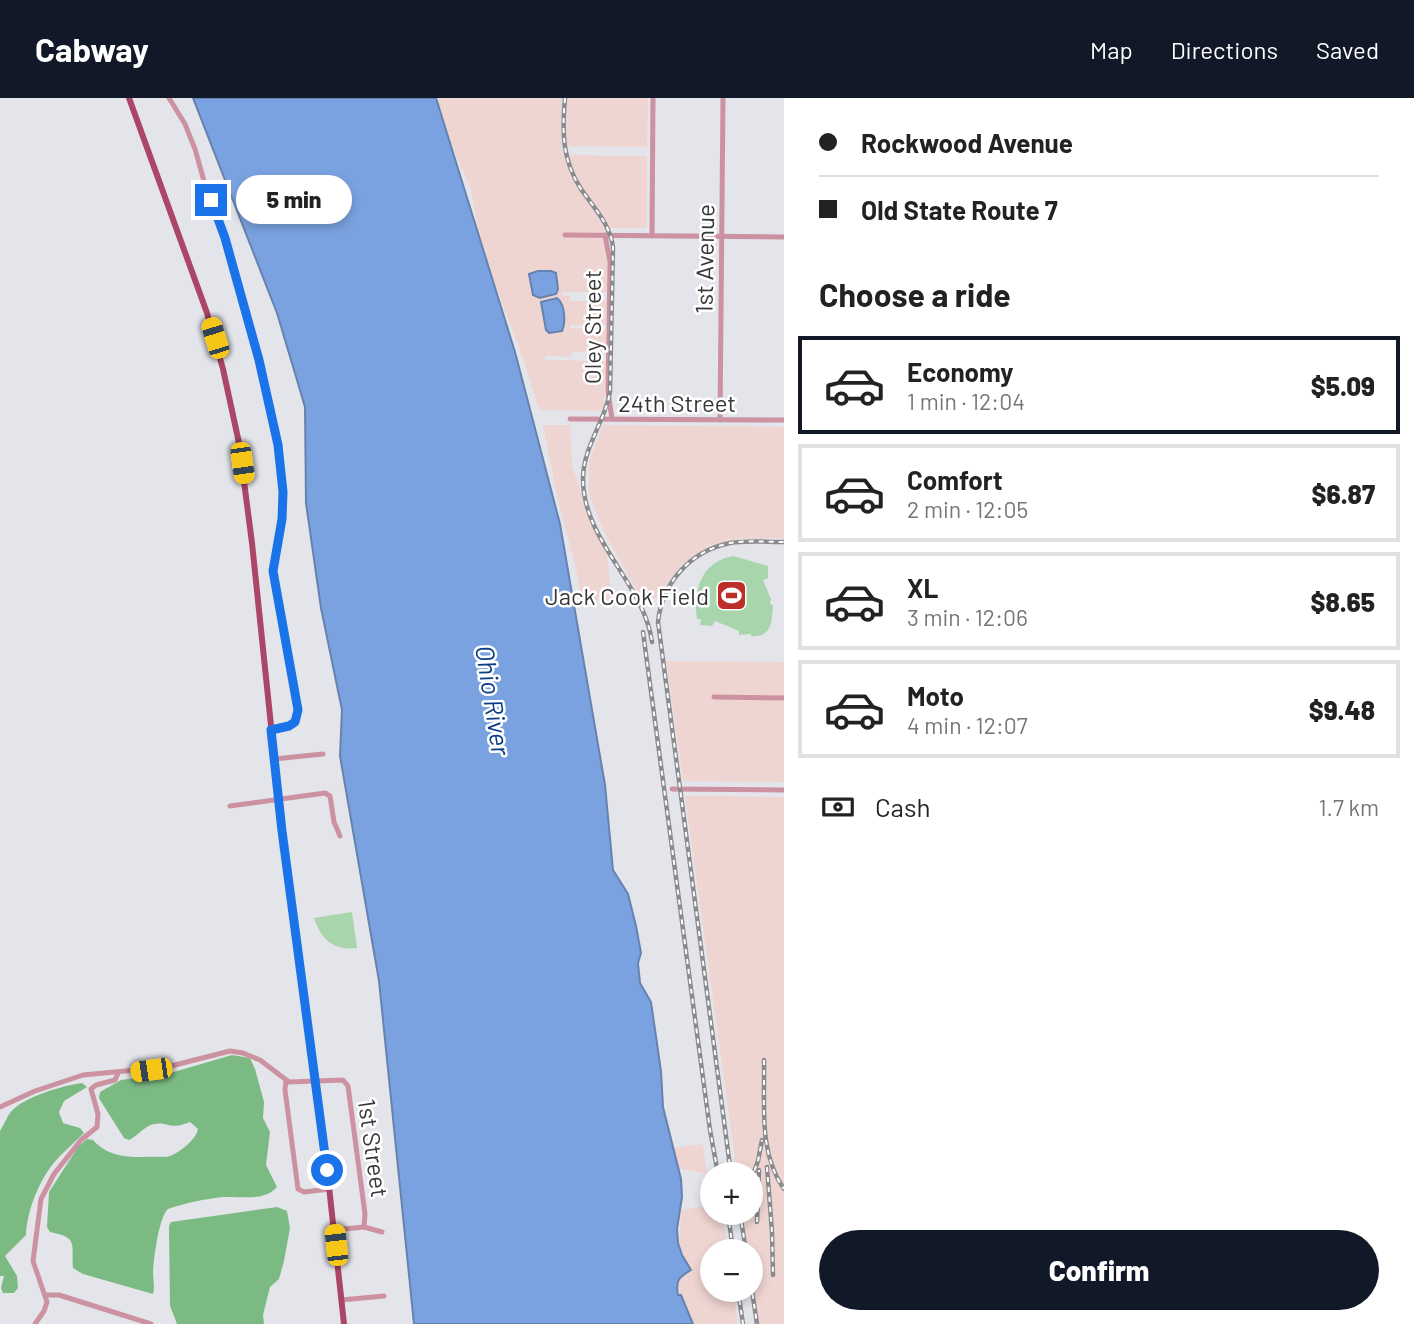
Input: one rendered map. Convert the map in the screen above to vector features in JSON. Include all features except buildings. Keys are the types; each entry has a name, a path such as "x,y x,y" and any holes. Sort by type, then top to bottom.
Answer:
{"main road":[{"path":"130,98 207,313 230,400 247,502 278,799 330,1189 344,1324"}],"street":[{"path":"169,98 185,124 195,149 225,238 259,360 278,445 283,492 282,519 273,571 298,710 295,722 271,730"},
{"path":"652,236 653,98"},
{"name":"1st Avenue","path":"720,420 723,98"},
{"path":"565,235 784,237"},
{"name":"Oley Street","path":"605,235 610,262 608,391 612,419"},
{"name":"24th Street","path":"570,419 784,420"},
{"path":"714,697 784,698"},
{"path":"274,759 323,754"},
{"path":"672,789 784,790"},
{"path":"230,806 327,794 331,799 336,829 340,836"},
{"path":"0,1107 83,1075 167,1067 236,1051 260,1060 286,1081 316,1081"},
{"path":"35,1324 46,1306 46,1295 33,1261 41,1199 51,1178 81,1140 97,1127 98,1114 91,1094 92,1088 114,1080 118,1073"},
{"name":"1st Street","path":"316,1081 338,1079 348,1086 365,1214 364,1227 334,1230"},
{"path":"286,1081 298,1189 303,1192 330,1189"},
{"path":"364,1227 382,1232"},
{"path":"46,1295 59,1295 151,1324"},
{"path":"341,1300 384,1296"}],"shaded area":[{"path":"437,98 561,98 561,150 575,182 607,232 607,292 563,292 563,296 570,296 570,301 607,301 606,325 570,325 570,328 606,329 606,352 572,352 571,357 545,356 545,360 606,361 604,411 539,410 524,361 487,263 471,189 451,144"},
{"path":"561,98 567,98 566,150 569,159 579,182 609,228 605,228 578,188 561,151"},
{"path":"567,98 648,98 647,147 566,146"},
{"path":"568,155 647,156 647,228 609,228 579,182"},
{"path":"543,425 570,425 572,465 588,514 607,555 612,601 580,600 577,572 558,501"},
{"path":"603,425 784,427 784,538 737,539 708,546 681,565 660,598 641,598 604,532 589,494 589,461"},
{"path":"666,661 784,662 784,782 683,781"},
{"path":"685,796 784,797 784,1324 758,1324 755,1302 763,1302 763,1239 746,1239 745,1225 763,1225 763,1162 735,1162"},
{"path":"703,1144 705,1162 700,1162 700,1172 679,1168 673,1148"},
{"path":"700,1207 700,1225 724,1225 726,1239 700,1239 700,1302 735,1302 738,1324 693,1324 678,1286 681,1276 690,1272 691,1267 679,1245 681,1210"}],"green space":[{"name":"Jack Cook Field","path":"733,556 768,566 768,578 763,580 773,611 770,627 758,636 739,635 739,631 715,621 712,626 700,625 701,619 697,619 696,598 706,571 722,559"},
{"path":"352,912 357,948 341,948 329,942 320,932 314,918"},
{"path":"232,1055 250,1058 255,1069 264,1102 263,1118 270,1132 266,1165 277,1187 265,1195 216,1198 168,1209 162,1220 156,1247 153,1294 83,1274 73,1268 72,1243 66,1237 50,1232 47,1227 49,1192 78,1147 87,1139 118,1155 167,1157 186,1146 198,1129 190,1122 177,1126 154,1124 129,1140 124,1138 102,1103 100,1092 121,1080 167,1074"},
{"path":"82,1083 87,1087 64,1101 59,1112 63,1123 80,1128 84,1133 60,1156 41,1182 29,1214 26,1235 5,1256 17,1276 18,1288 14,1293 3,1293 1,1288 4,1276 0,1276 0,1131 10,1113 29,1099"},
{"path":"277,1207 287,1211 290,1228 279,1279 270,1287 263,1315 264,1324 177,1324 170,1306 171,1222"}],"water":[{"name":"Ohio River","path":"193,98 436,98 515,352 560,524 605,785 613,870 628,894 636,926 641,953 638,963 640,983 651,1002 661,1071 663,1107 681,1179 678,1243 691,1270 679,1279 677,1290 693,1324 414,1324 379,981 340,756 342,710 321,608 306,503 305,407 277,313"},
{"path":"538,271 556,273 556,294 540,298 533,295 529,274"},
{"path":"557,298 563,309 563,327 562,331 549,333 546,330 541,302"}],"railway":[{"path":"565,98 564,134 570,167 581,189 605,224 613,247 610,392 584,467 586,501 603,542 638,600 652,642"},
{"path":"729,1162 658,622 665,594 672,582 680,571 702,553 736,542 784,542"},
{"path":"643,632 716,1162"},
{"path":"764,1060 767,1144 776,1175 784,1189"},
{"path":"758,1162 762,1140"},
{"path":"767,1167 773,1275"},
{"path":"730,1225 731,1239"},
{"path":"742,1225 744,1239"},
{"path":"740,1302 743,1324"},
{"path":"754,1302 757,1324"}],"place":[{"name":"Jack Cook Field","path":"732,595"}],"route":[{"path":"211,200 225,238 259,360 282,472 281,532 273,571 298,716 289,726 271,730 327,1170"}]}
